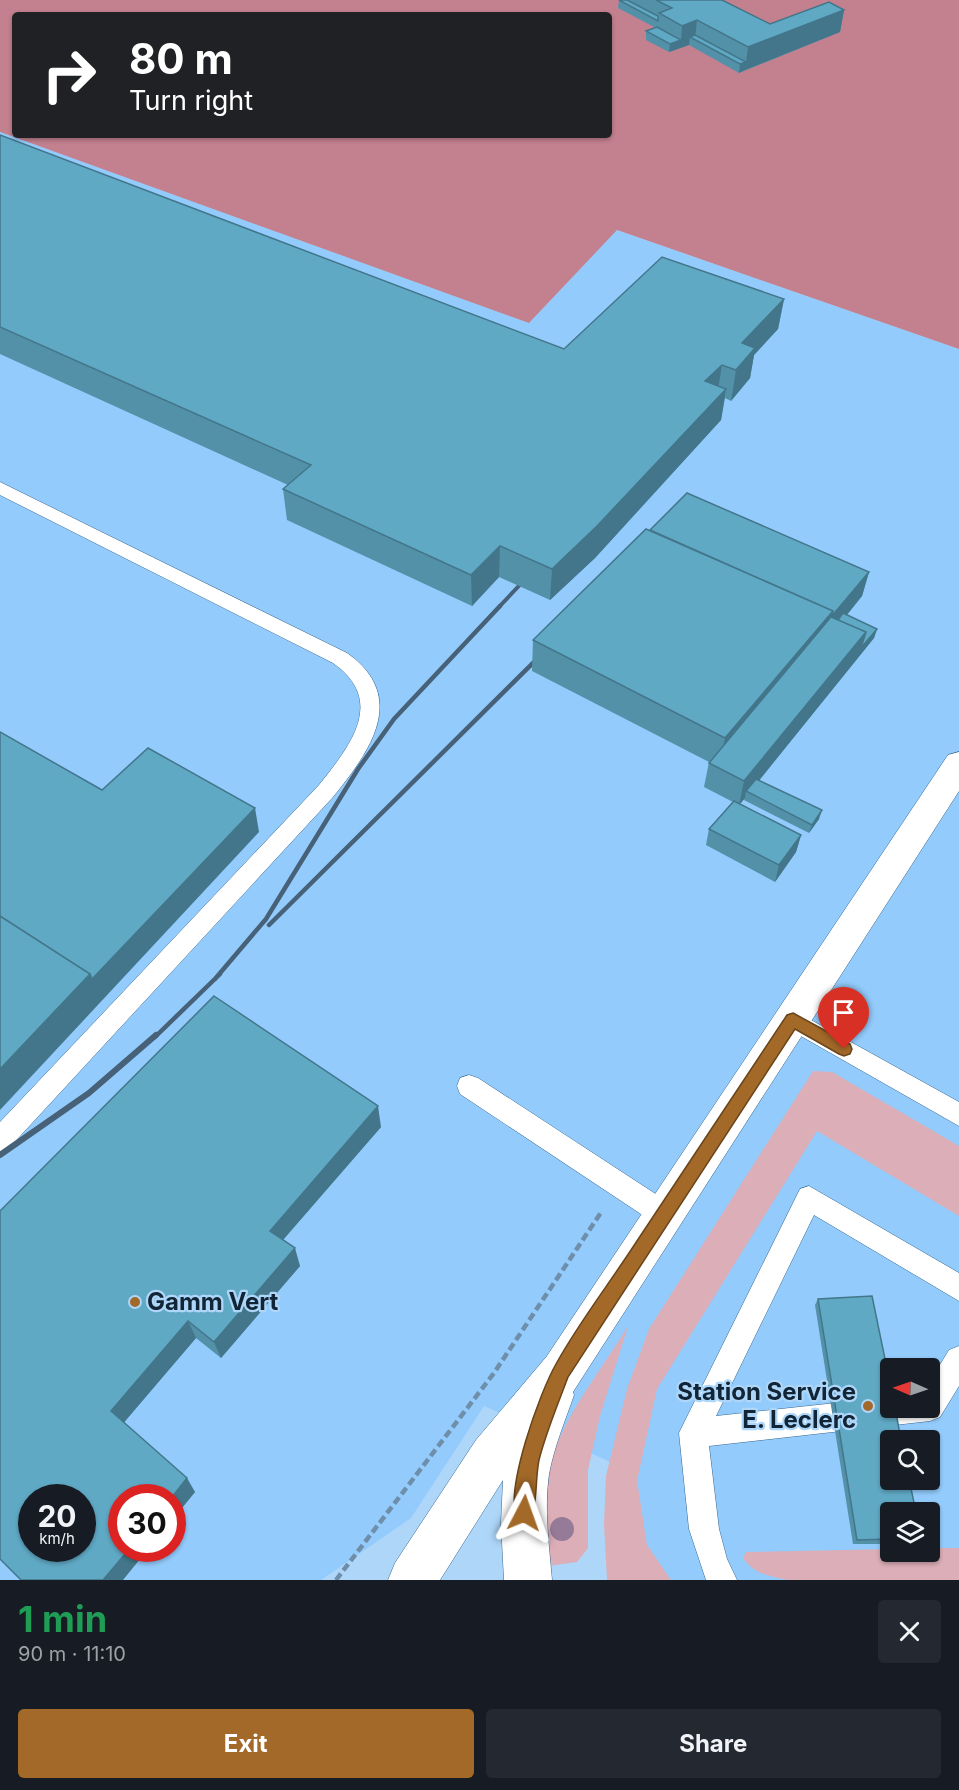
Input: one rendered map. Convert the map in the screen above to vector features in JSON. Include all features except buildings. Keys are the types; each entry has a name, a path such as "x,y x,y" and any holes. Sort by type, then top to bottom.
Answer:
{"street":[{"path":"412,1580 492,1456 562,1371 959,764"},
{"path":"528,1580 524,1513 525,1486 538,1431 562,1371"}],"lane":[{"path":"0,488 340,658 361,675 367,685 370,709 364,735 357,750 326,791 0,1140"},
{"path":"793,1020 959,1115"},
{"path":"469,1086 665,1215"},
{"path":"722,1580 714,1568 707,1548 693,1433 809,1198 959,1288"},
{"path":"940,1390 959,1360"},
{"path":"693,1433 880,1412"}],"path":[{"path":"336,1580 494,1373 618,1184"}],"shaded area":[{"path":"0,0 959,0 959,349 617,230 529,323 17,138 612,138 612,12 12,12 12,136 0,132"},
{"path":"0,132 529,323 616,230 959,349 959,1580 607,1580 624,1468 484,1406 411,1518 321,1580 0,1580"},
{"path":"813,1071 832,1072 959,1146 959,1216 817,1131 657,1389 637,1481 647,1545 671,1580 607,1580 604,1524 606,1476 627,1389 649,1329"},
{"path":"628,1326 600,1416 588,1470 588,1548 577,1562 548,1566 546,1495 552,1457 567,1422"},
{"path":"940,1548 959,1548 959,1580 787,1580 768,1576 752,1568 743,1558 746,1552 880,1549 880,1562 940,1562"}],"railway":[{"path":"499,607 531,573"},
{"path":"216,978 266,919 358,769 394,719 500,606"},
{"path":"269,925 544,652"},
{"path":"216,978 220,974"},
{"path":"155,1037 216,978"},
{"path":"0,1155 89,1093 156,1035"}],"place":[{"name":"Gamm Vert","path":"135,1302"},
{"name":"Station Service E. Leclerc","path":"868,1406"}],"route":[{"path":"524,1513 525,1486 538,1431 562,1371 793,1020 844,1049"}]}
